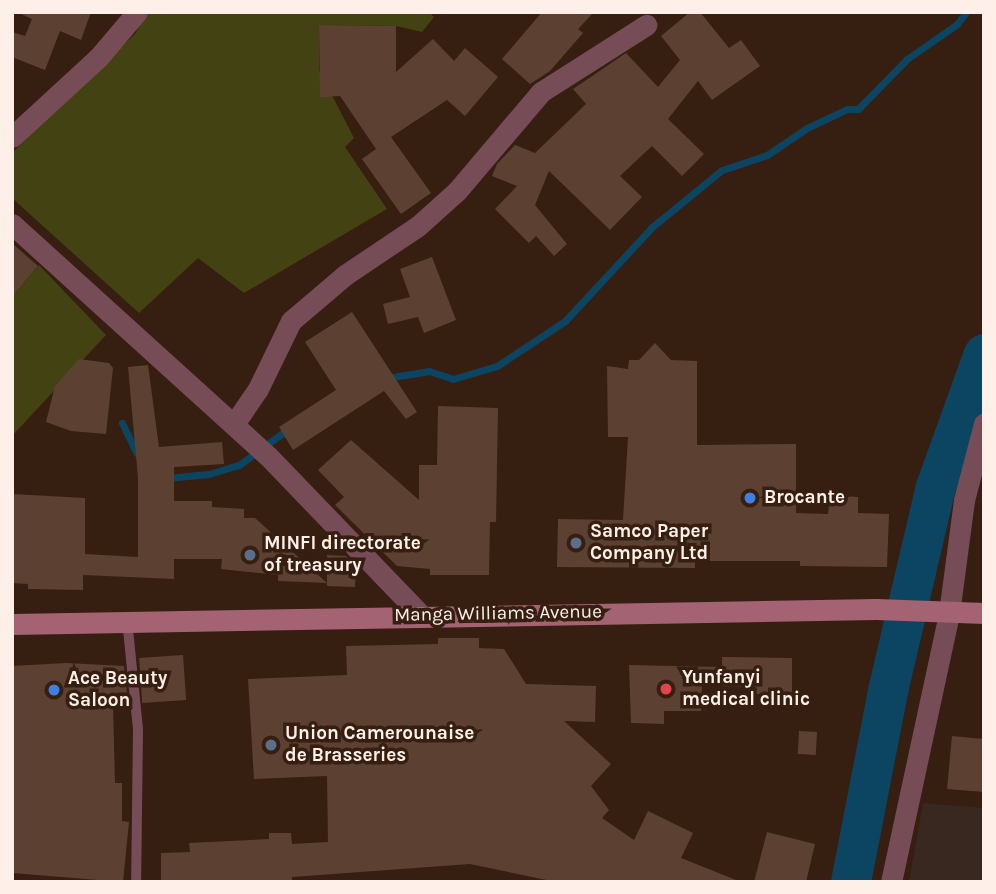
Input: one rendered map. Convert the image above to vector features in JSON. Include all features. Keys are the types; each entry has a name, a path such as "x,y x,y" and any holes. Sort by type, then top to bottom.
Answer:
{"main road":[{"name":"Manga Williams Avenue","path":"12,624 127,619 876,608 984,613"}],"street":[{"path":"12,137 98,58 136,12"},
{"path":"234,424 258,389 291,321 345,275 418,226 457,191 541,92 646,25"},
{"path":"12,224 268,456 419,614"},
{"path":"891,882 946,613 964,500 984,424"}],"lane":[{"path":"127,619 138,729 136,882"}],"shaded area":[{"path":"148,12 429,12 434,17 422,32 396,26 319,25 319,70 354,138 345,147 387,209 244,293 198,258 139,313 12,198 12,153 135,34"},
{"path":"39,265 106,335 12,436 12,297"},
{"path":"923,803 984,808 984,882 909,882"}],"building":[{"path":"17,12 91,12 81,40 60,31 45,70 12,57 12,32 25,36 32,19"},
{"path":"542,12 594,12 578,29 583,33 550,71 530,84 502,59"},
{"path":"690,12 700,12 729,48 741,40 760,66 712,100 698,81 668,119 704,154 682,176 652,146 620,176 642,197 610,230 549,171 535,205 567,244 554,256 536,236 529,243 495,209 517,186 492,176 497,164 515,145 535,153 586,104 573,89 626,53 658,87 680,60 661,36"},
{"path":"319,25 396,26 396,72 433,39 454,61 465,48 498,77 465,116 447,100 391,137 431,193 401,214 362,159 376,149 340,96 320,97"},
{"path":"12,243 38,266 12,297"},
{"path":"432,257 456,320 424,333 418,317 388,324 383,304 410,297 400,269"},
{"path":"352,312 417,412 406,419 384,391 293,450 279,427 336,390 305,342"},
{"path":"655,343 671,360 697,361 697,445 796,444 796,513 828,514 830,495 858,497 858,513 889,514 887,567 800,566 800,561 695,561 695,568 557,567 558,519 623,520 628,437 608,437 607,366 628,369 629,360 639,360"},
{"path":"79,359 109,363 113,368 106,434 71,431 46,422 55,386"},
{"path":"148,365 159,447 222,442 224,464 174,467 174,501 212,501 212,507 244,509 244,518 255,518 327,583 278,581 278,575 221,569 222,559 174,559 174,579 83,575 83,590 28,589 28,584 12,583 12,494 85,498 85,554 138,557 138,478 128,367"},
{"path":"438,406 498,408 496,522 490,522 489,575 430,575 430,569 397,566 335,505 344,497 318,470 351,440 419,500 419,465 437,465"},
{"path":"327,555 346,556 356,566 355,587 327,586"},
{"path":"438,638 479,638 479,648 504,649 526,684 596,686 595,722 564,721 611,764 591,786 609,810 602,818 634,840 648,811 693,833 681,858 741,882 556,882 470,864 292,877 292,881 161,882 161,853 190,852 189,843 269,839 269,833 291,833 292,844 328,842 327,776 254,779 248,679 347,675 346,646 438,644"},
{"path":"183,655 186,700 142,703 139,658"},
{"path":"722,657 792,658 792,694 755,694 755,687 702,686 701,711 664,711 664,724 631,723 629,665 722,667"},
{"path":"66,663 124,666 128,703 113,704 115,783 122,783 122,821 129,822 123,882 12,873 12,666"},
{"path":"799,731 817,732 816,755 798,754"},
{"path":"952,736 984,739 984,792 947,789"},
{"path":"767,832 815,844 806,882 754,882"}],"waterway":[{"path":"386,378 429,371 453,379 497,366 565,321 652,227 722,170 767,155 807,128 847,109 858,109 907,59 957,24 966,12"},
{"path":"851,882 888,691 936,487 984,354"},
{"path":"122,423 137,454"},
{"path":"167,478 209,474 239,465 288,429"}],"place":[{"name":"Brocante","path":"750,498"},
{"name":"Samco Paper Company Ltd","path":"576,543"},
{"name":"MINFI directorate of treasury","path":"250,555"},
{"name":"Yunfanyi medical clinic","path":"666,689"},
{"name":"Ace Beauty Saloon","path":"54,690"},
{"name":"Union Camerounaise de Brasseries","path":"271,745"}]}
